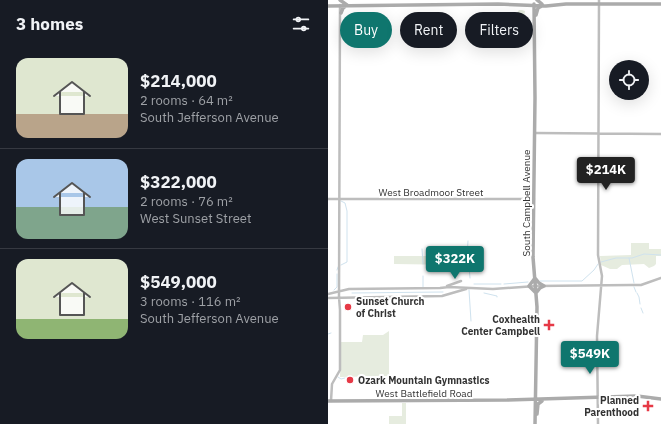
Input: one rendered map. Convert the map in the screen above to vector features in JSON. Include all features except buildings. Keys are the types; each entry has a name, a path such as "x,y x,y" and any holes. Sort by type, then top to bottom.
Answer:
{"main road":[{"path":"333,6 340,0 347,5"},
{"path":"328,6 464,2 526,4 535,2 542,5 599,2 643,2 661,4"},
{"name":"South Campbell Avenue","path":"535,2 533,257 536,286 536,424"},
{"path":"526,4 532,8 535,13 542,5"},
{"path":"342,12 344,7 347,5"},
{"path":"535,278 544,286 536,293 528,286 535,278"},
{"path":"536,386 534,396 535,400 542,400"},
{"name":"West Battlefield Road","path":"330,401 542,400 637,396 661,398"},
{"name":"South Campbell Avenue","path":"535,400 537,414 536,424"},
{"path":"537,414 538,404 542,400"}],"street":[{"path":"340,0 341,12"},
{"path":"598,424 597,332 602,285 602,272 598,257 599,2"},
{"path":"330,401 332,386 340,368 339,199 341,48"},
{"path":"534,134 661,134"},
{"name":"West Broadmoor Street","path":"328,199 534,200"},
{"path":"340,286 342,288 349,289 449,287 493,289 528,286 641,285 661,277"},
{"path":"339,279 339,291"},
{"path":"440,288 461,280"},
{"path":"328,298 442,296 472,288"},
{"path":"328,294 349,289"}],"shaded area":[{"path":"519,10 525,11 525,12 517,12"},
{"path":"631,243 649,243 649,249 661,249 661,256 656,256 656,264 649,268 644,264 622,265 617,269 610,269 601,265 600,256 631,255"},
{"path":"435,249 437,249 437,256 461,256 461,265 394,264 394,256 434,256"},
{"path":"389,331 389,376 340,377 341,342 362,342 363,335 383,335"},
{"path":"402,403 406,403 406,424 389,424 389,416 402,416"}],"waterway":[{"path":"341,201 345,203 347,211 347,262 341,265"},
{"path":"467,256 468,241"},
{"path":"422,249 423,264"},
{"path":"601,262 616,258 632,258 644,254 661,255"},
{"path":"629,258 634,283"},
{"path":"467,259 470,278"},
{"path":"540,281 582,281 598,264"},
{"path":"334,290 337,287 337,274"},
{"path":"423,276 423,287"},
{"path":"504,284 528,282"},
{"path":"474,284 501,284"},
{"path":"634,287 636,292"},
{"path":"469,290 471,321"},
{"path":"352,293 443,292"},
{"path":"484,293 497,297"},
{"path":"637,293 640,304"},
{"path":"641,308 643,313"},
{"path":"338,377 341,379 345,378"}],"place":[{"name":"Sunset Church of Christ","path":"348,307"},
{"name":"Coxhealth Center Campbell","path":"549,325"},
{"name":"Ozark Mountain Gymnastics","path":"350,380"},
{"name":"Planned Parenthood","path":"648,406"}]}
